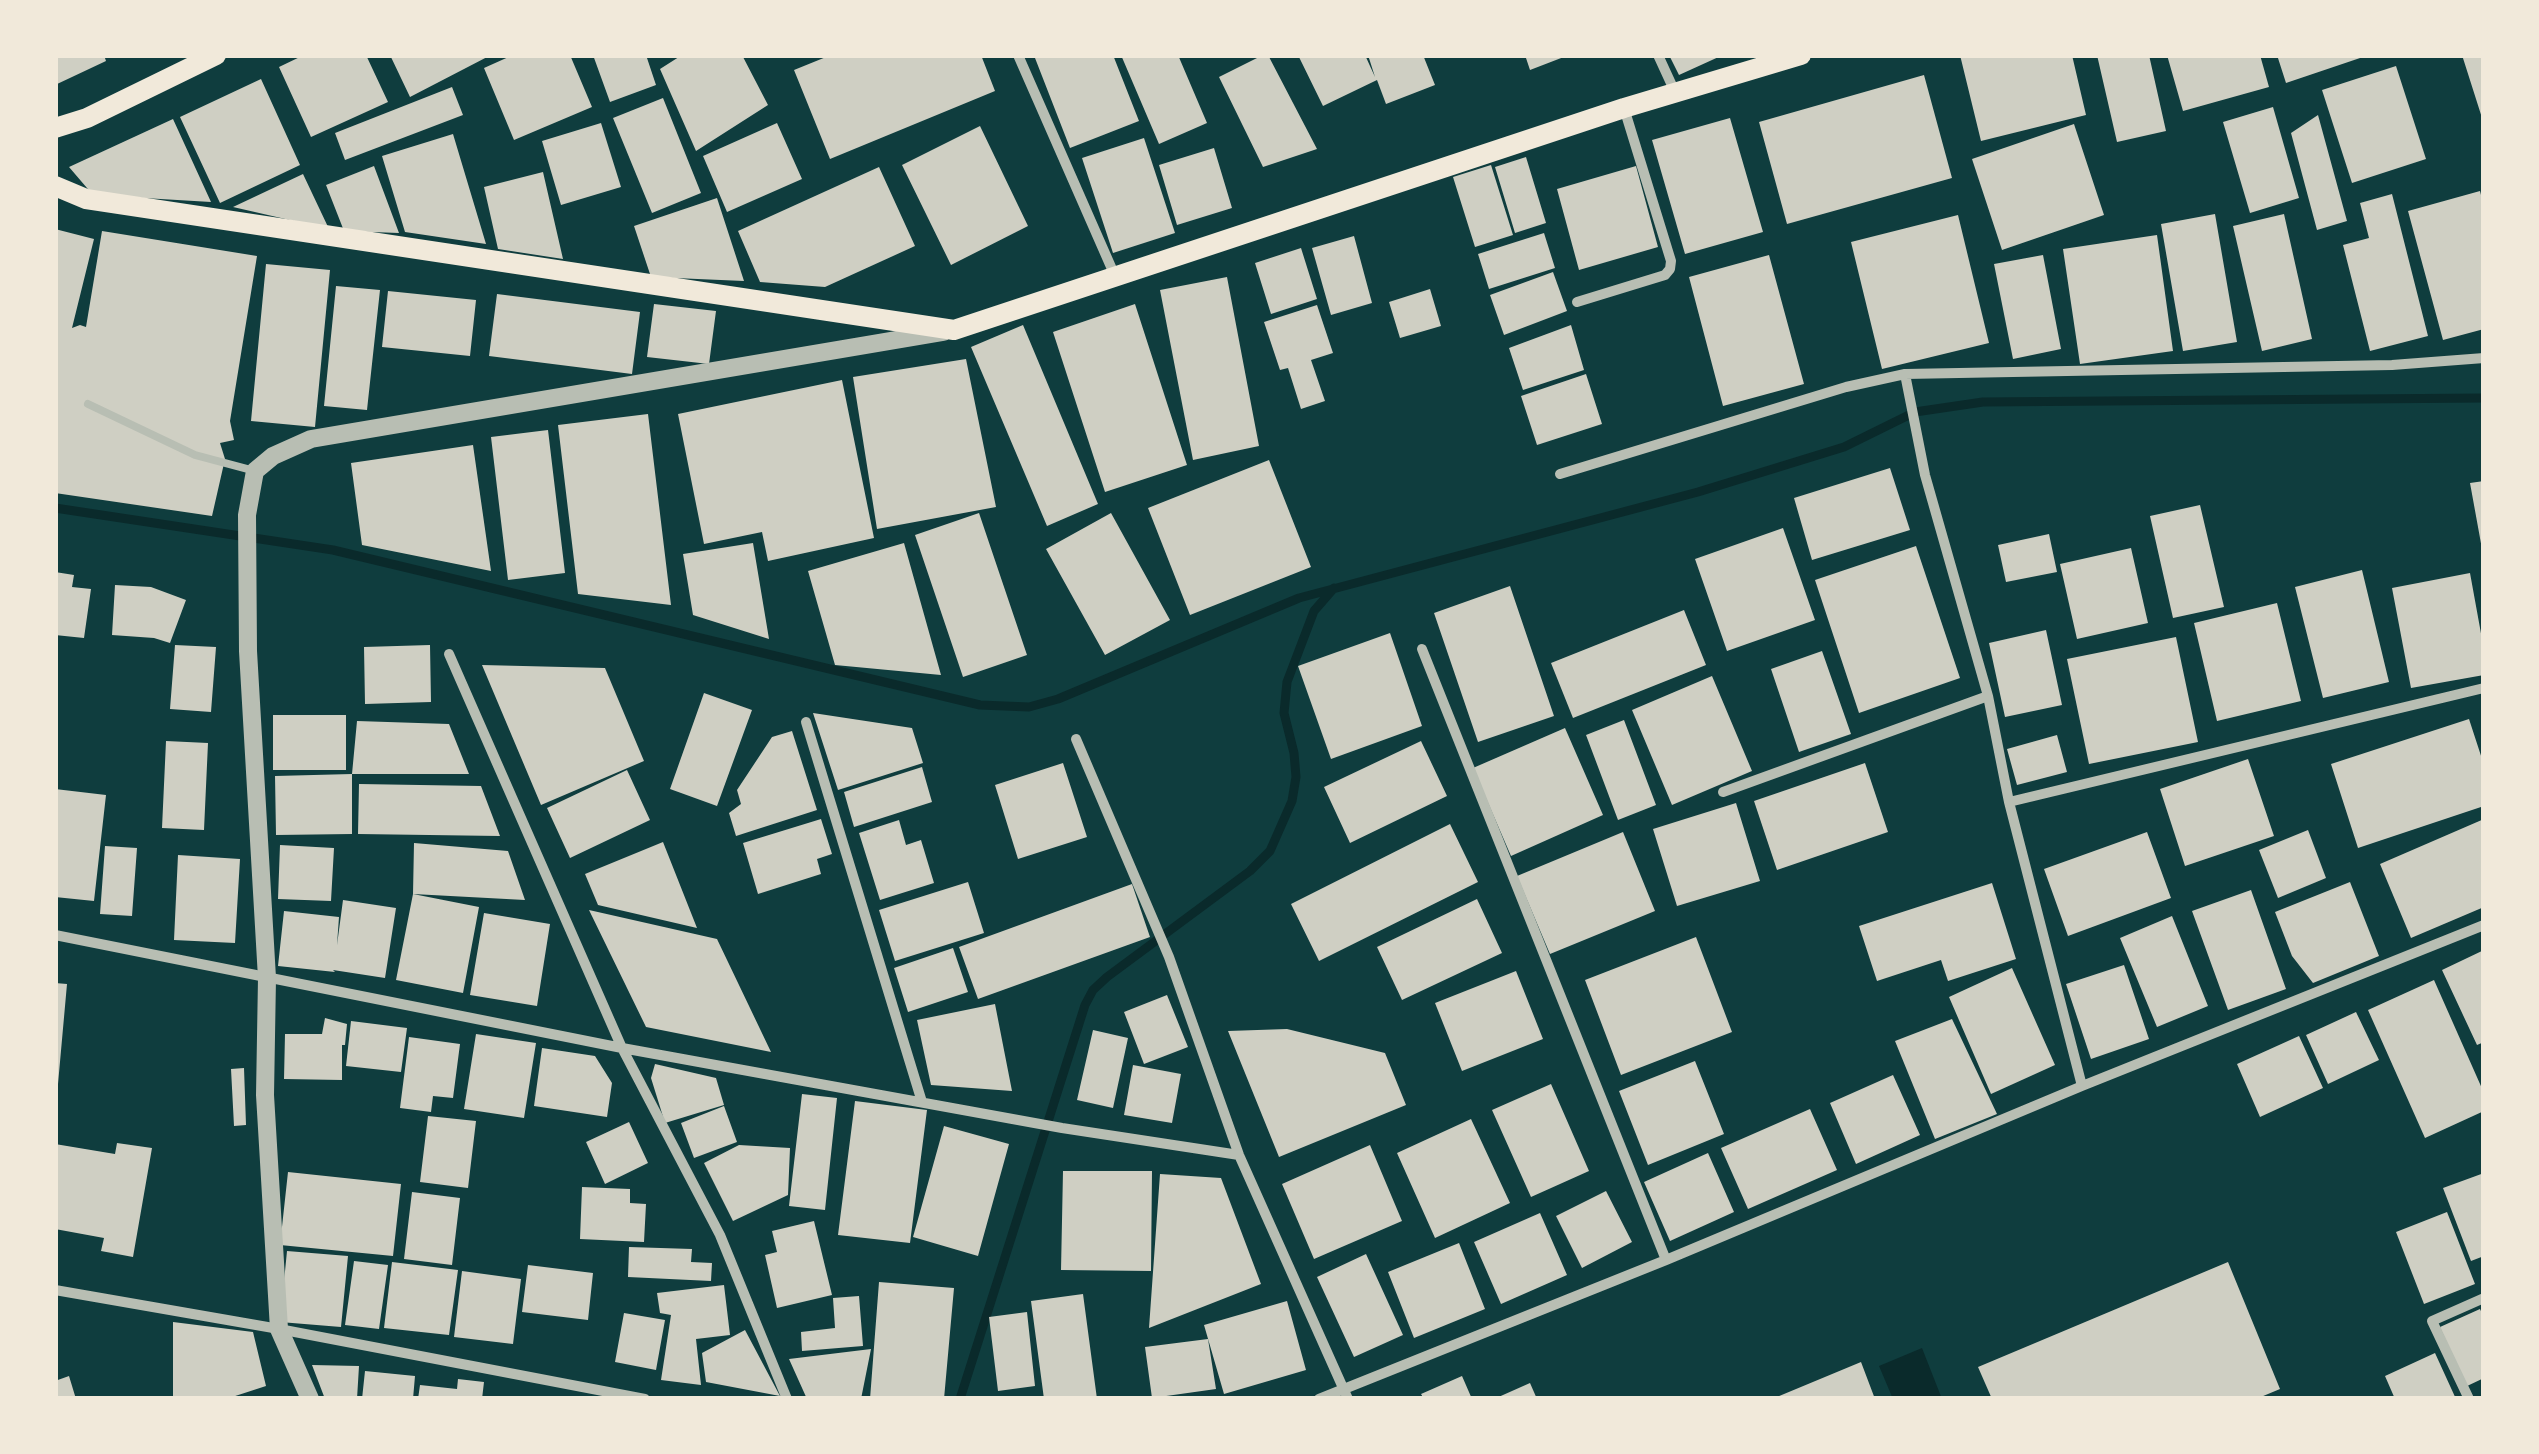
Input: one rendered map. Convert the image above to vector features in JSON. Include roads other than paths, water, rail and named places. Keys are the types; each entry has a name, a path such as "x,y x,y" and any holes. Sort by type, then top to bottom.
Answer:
{"main road":[{"path":"55,128 88,118 216,55"},
{"path":"55,186 86,199 954,330 1624,108 1801,55"}],"street":[{"path":"1018,55 1115,276"},
{"path":"1658,55 1675,92"},
{"path":"1577,302 1665,275 1670,269 1671,261 1624,108"},
{"path":"310,1399 278,1329 265,1095 267,978 248,652 246,515 255,472 274,456 311,439 954,330"},
{"path":"1560,474 1905,374 2392,365 2484,358"},
{"path":"1905,374 1925,476 1988,696 2009,802 2082,1086"},
{"path":"1422,649 1666,1260"},
{"path":"449,654 622,1048 720,1235 786,1399"},
{"path":"2009,802 2484,688"},
{"path":"1723,792 1988,696"},
{"path":"806,722 922,1102"},
{"path":"1076,740 1169,957 1239,1155 1346,1394"},
{"path":"1319,1399 1346,1394 2082,1086 2484,925"},
{"path":"55,935 622,1048 1062,1128 1239,1155"},
{"path":"55,1290 645,1399"},
{"path":"2469,1399 2432,1321 2484,1298"}],"lane":[{"path":"88,404 195,454 255,472"}],"water":[{"path":"1922,1348 1942,1399 1893,1399 1879,1366"}],"waterway":[{"path":"55,508 333,550 980,705 1029,707 1058,699 1299,598 1698,492 1844,447 1915,412 1983,402 2484,398"},
{"path":"960,1399 1093,990 1250,871 1270,851 1292,801 1296,777 1284,713 1287,682 1314,611 1334,588"}]}
